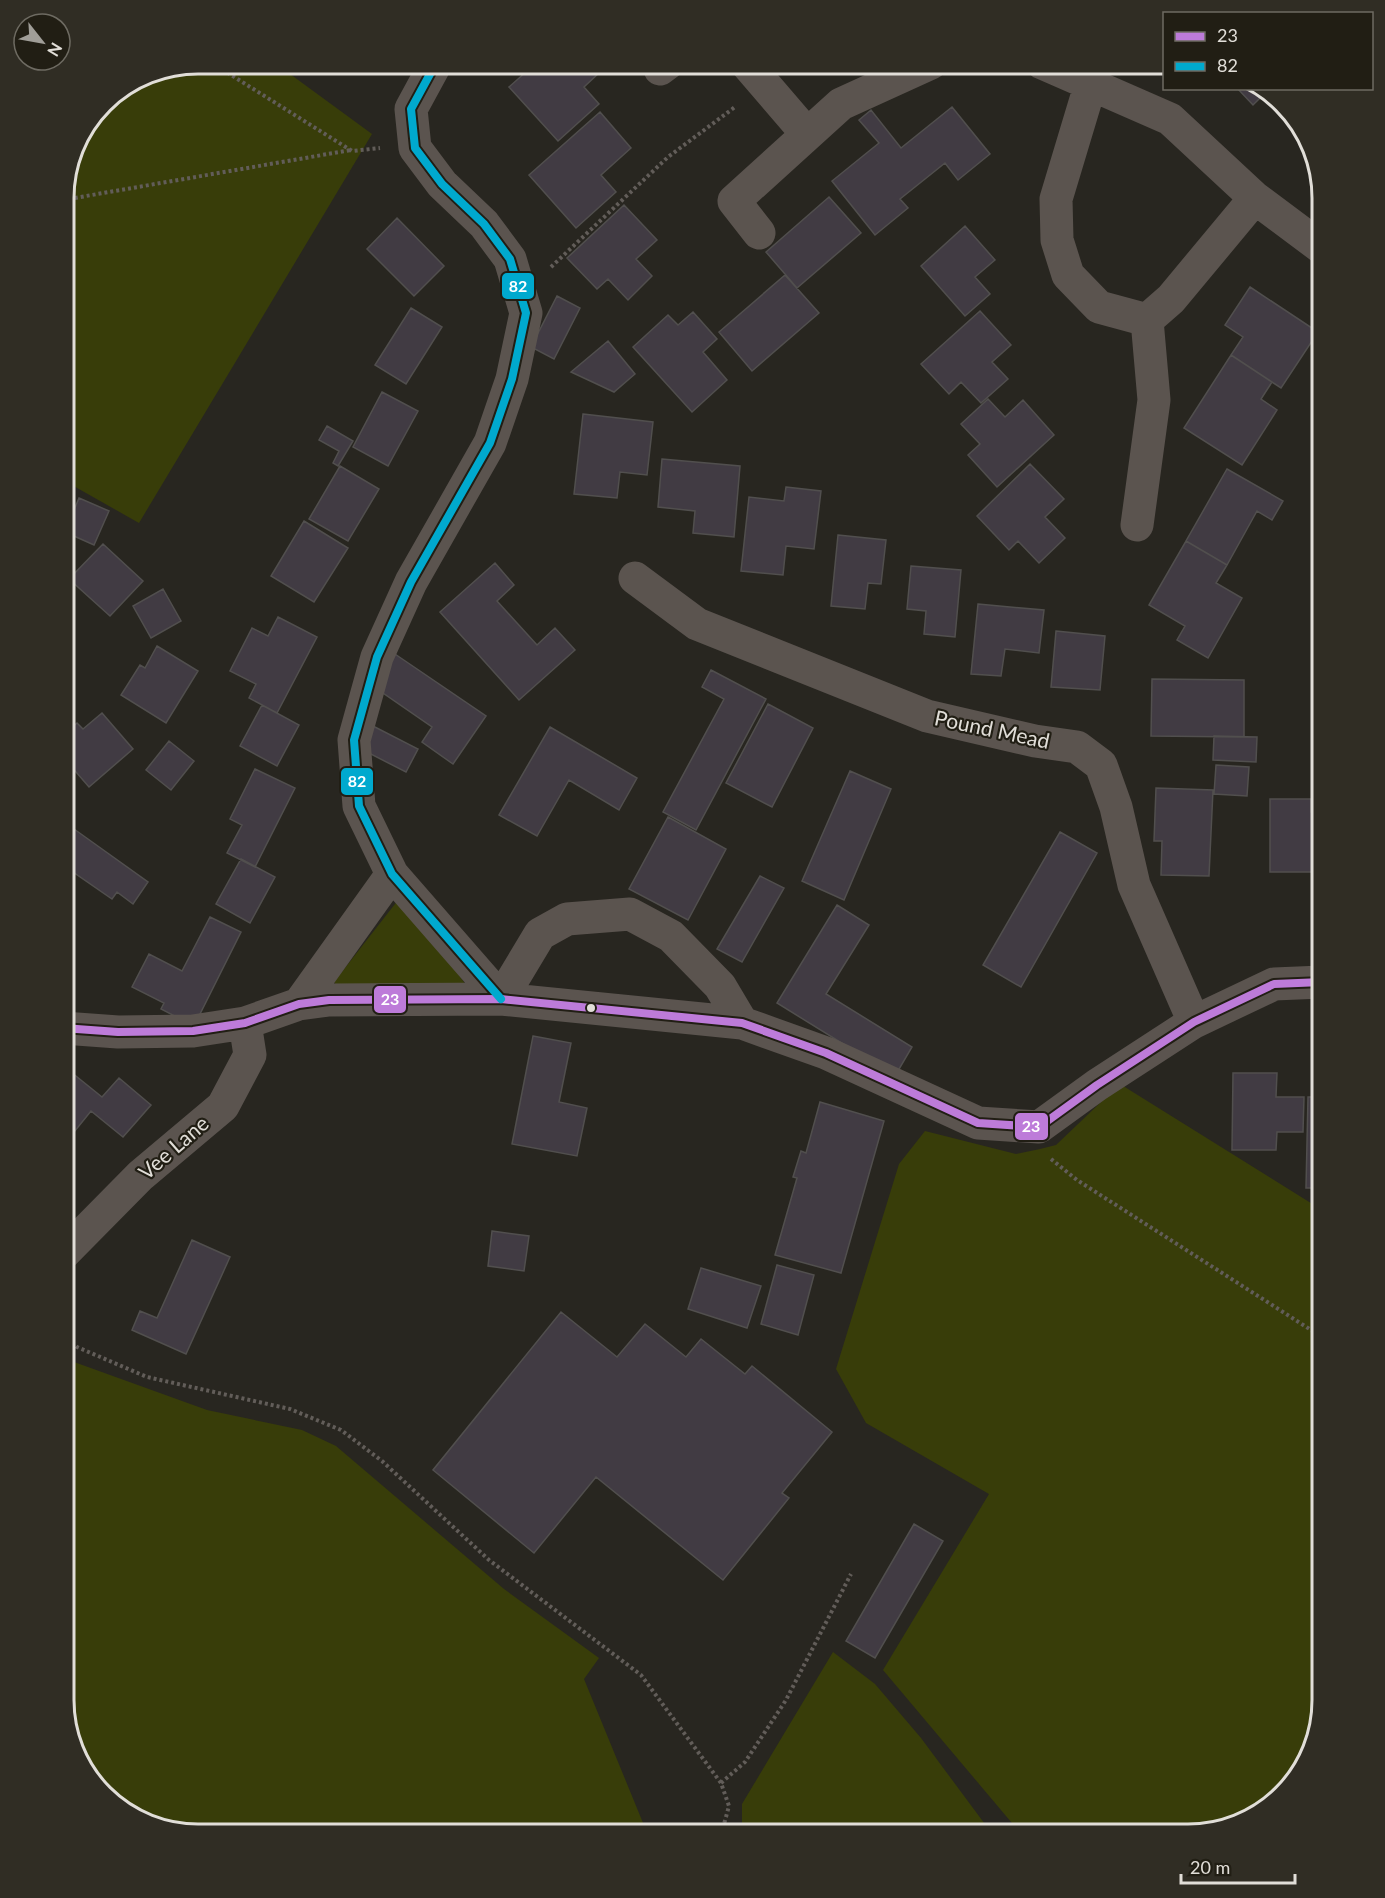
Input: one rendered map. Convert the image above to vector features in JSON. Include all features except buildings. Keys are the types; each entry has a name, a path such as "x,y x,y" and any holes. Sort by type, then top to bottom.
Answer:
{"street":[{"path":"430,74 411,109 414,148 442,184 484,224 510,259 526,313 512,379 490,443 411,582 376,657 354,740 359,806 392,874 501,999"},
{"path":"755,74 807,134"},
{"path":"759,233 734,201 842,104 907,74"},
{"path":"1065,74 1170,119 1255,198 1312,241"},
{"path":"1090,86 1056,199 1057,240 1068,276 1099,307 1147,320"},
{"path":"1147,320 1172,299 1255,198"},
{"path":"1137,525 1154,400 1147,320"},
{"name":"Pound Mead","path":"635,578 697,624 927,716 1035,741 1077,747 1101,765 1116,807 1134,885 1194,1022"},
{"path":"298,1004 392,874"},
{"path":"501,999 540,934 567,919 630,914 671,936 720,986 742,1023"},
{"path":"74,1029 118,1032 193,1031 245,1023 298,1004 329,1000 501,999 742,1023 826,1053 978,1123 1039,1127 1097,1085 1194,1022 1274,984 1312,982"},
{"name":"Vee Lane","path":"74,1243 141,1175 223,1106 250,1055 245,1023"}],"path":[{"path":"230,74 351,150"},
{"path":"521,296 755,74"},
{"path":"74,198 351,150 414,148"},
{"path":"1039,1127 1040,1149 1077,1180 1312,1331"},
{"path":"74,1344 147,1377 290,1409 341,1430 382,1461 489,1560 641,1675 721,1783 729,1806 724,1824"},
{"path":"721,1783 745,1762 786,1700 851,1574"}],"green space":[{"path":"189,74 290,74 372,134 139,523 74,486 74,189 83,150 94,129 110,110 129,94 158,80"},
{"path":"402,895 468,988 339,989 334,982"},
{"path":"1120,1084 1312,1204 1312,1701 1310,1717 1302,1748 1286,1776 1263,1799 1250,1808 1220,1820 1188,1824 1013,1824 883,1670 989,1494 866,1423 836,1369 899,1164 925,1131 1016,1154 1056,1145"},
{"path":"74,1362 207,1410 302,1430 336,1446 504,1589 599,1658 584,1679 643,1824 189,1824 158,1818 129,1804 110,1788 90,1763 78,1733 75,1717"},
{"path":"833,1652 875,1684 921,1738 985,1824 742,1824 742,1804"}],"transit line":[{"name":"82","path":"430,74 411,109 415,148 442,184 484,224 510,259 526,313 512,379 490,443 411,582 377,657 354,740 359,806 392,874 501,999"},
{"name":"23","path":"74,1029 118,1032 193,1031 245,1023 299,1004 329,1000 501,999 742,1023 826,1053 978,1123 1039,1127 1097,1085 1194,1022 1274,984 1312,982"}]}
